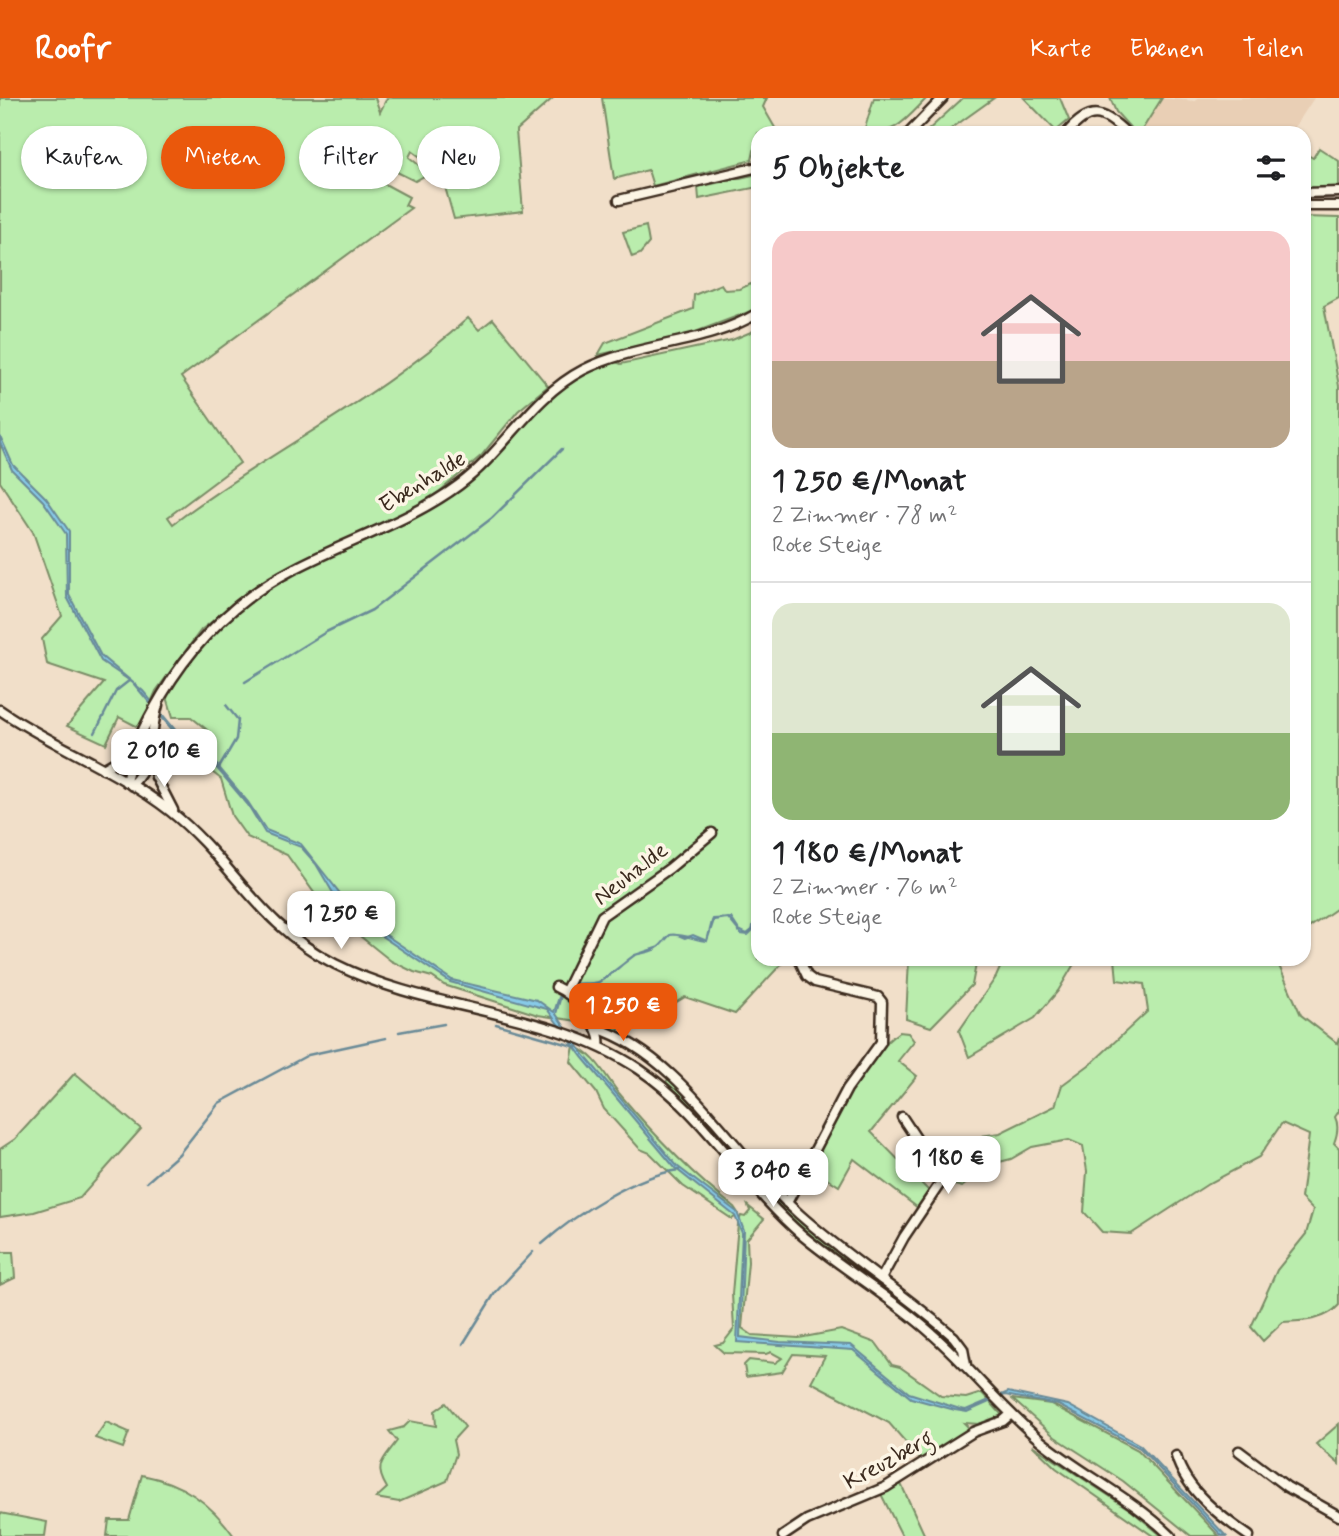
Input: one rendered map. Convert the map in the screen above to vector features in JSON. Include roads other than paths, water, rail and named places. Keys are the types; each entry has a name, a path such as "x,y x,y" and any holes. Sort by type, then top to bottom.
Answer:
{"street":[{"path":"916,126 943,98"},
{"path":"1073,126 1081,117 1097,114 1108,117 1118,126"},
{"path":"619,200 751,169"},
{"path":"1311,193 1339,192"},
{"path":"1311,206 1339,206"},
{"name":"Ebenhalde","path":"128,783 131,753 148,717 197,645 236,607 295,568 402,519 449,492 482,465 538,402 568,379 608,359 703,336 751,316"},
{"name":"Ebenhalde","path":"128,783 143,773 150,754 151,732 162,696"},
{"path":"0,710 128,783 179,818"},
{"path":"103,769 131,753"},
{"path":"150,754 162,790 179,818 261,910 318,955 375,981 541,1024 596,1045 639,1069 676,1098 705,1126 787,1221 905,1311 1044,1443 1124,1497 1171,1536"},
{"name":"Neuhalde","path":"566,990 602,916 712,833"},
{"path":"787,1203 847,1088 883,1035 882,1002 878,997 815,982 807,976 802,966"},
{"path":"556,987 566,990 596,1028 600,1039 596,1045"},
{"path":"596,1028 611,1033 647,1057 694,1098 787,1203 954,1336 963,1349 966,1367"},
{"path":"881,1279 904,1237 943,1179 902,1117"},
{"name":"Kreuzberg","path":"783,1536 807,1520 886,1487 973,1432 1000,1422 1011,1414"},
{"path":"1239,1451 1276,1480 1339,1516"},
{"path":"1176,1456 1181,1471 1202,1497 1226,1520 1249,1536"}],"water":[{"path":"0,436 13,465 46,498 69,531 69,595 101,656 143,691 186,743 211,758 248,802 266,830 301,844 358,916 452,980 537,1000 554,1012 563,989 556,1014 585,1056 677,1166 737,1212 744,1231 740,1337 780,1342 851,1345 909,1393 960,1409 966,1410 1008,1392 1068,1405 1140,1445 1226,1536 1222,1536 1140,1448 1058,1405 1005,1395 967,1412 955,1410 911,1398 853,1350 737,1342 742,1233 735,1216 675,1168 582,1057 547,1009 450,982 356,919 336,898 316,864 301,847 265,833 248,805 210,760 185,745 133,683 101,661 67,597 66,534 43,501 12,470 0,443"},
{"path":"728,918 731,918 739,930 747,934 751,931 748,935 741,934"},
{"path":"601,981 598,983 563,989 573,984"}],"waterway":[{"path":"245,682 326,632 372,610 492,518 562,449"},
{"path":"95,733 116,691 130,680"},
{"path":"219,768 236,739 238,720 226,705"},
{"path":"399,1032 444,1024"},
{"path":"496,1024 577,1047"},
{"path":"147,1182 179,1154 219,1103 308,1055 386,1038"},
{"path":"542,1244 606,1198 643,1180 679,1170"},
{"path":"463,1344 495,1293 533,1252"}]}
